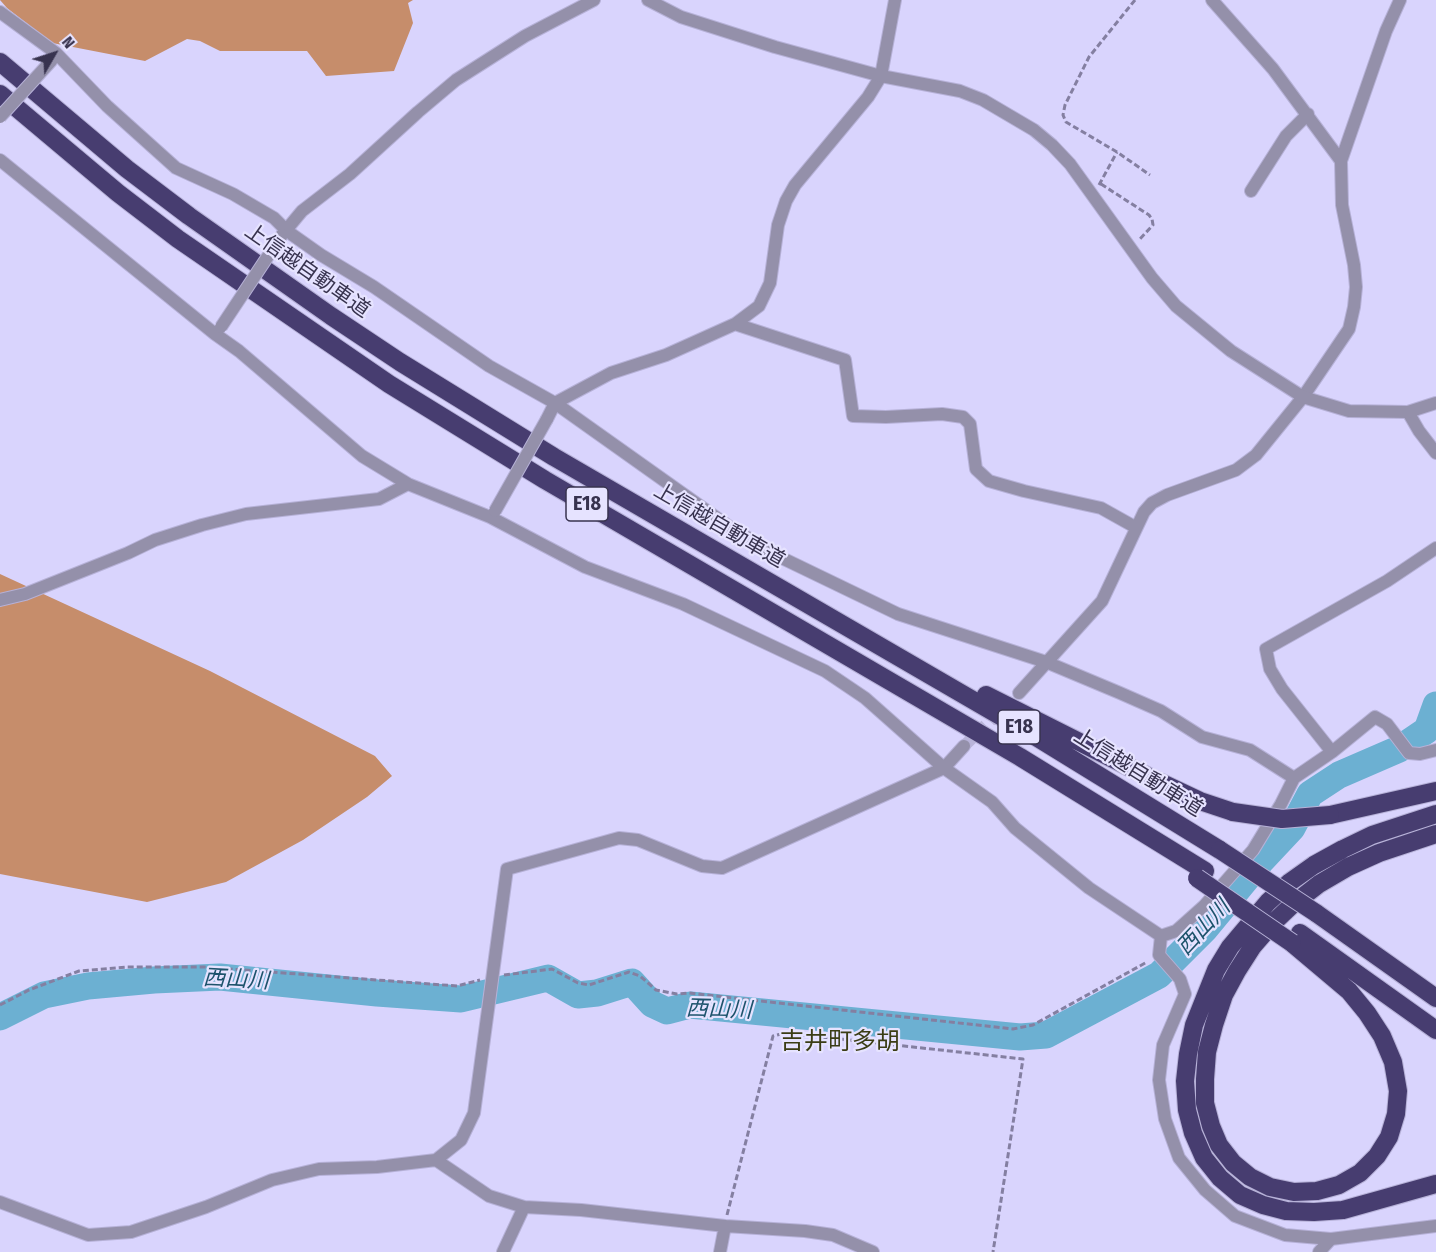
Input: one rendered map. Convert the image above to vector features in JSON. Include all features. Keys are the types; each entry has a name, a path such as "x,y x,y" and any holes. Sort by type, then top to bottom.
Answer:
{"highway":[{"name":"上信越自動車道","path":"0,62 127,169 189,216 331,316 430,381 554,457 1033,735 1220,850 1316,913 1436,998"},
{"name":"E18","path":"0,94 118,193 178,239 389,384 545,480 1081,794 1436,1030"},
{"path":"816,608 1147,776 1200,801 1233,812 1282,819 1330,815 1436,791"},
{"path":"1436,814 1372,835 1343,849 1314,865 1268,902 1236,939 1216,970 1194,1025 1185,1081 1187,1110 1193,1133 1204,1158 1220,1178 1240,1195 1263,1205 1286,1211 1343,1210 1436,1184"},
{"path":"1296,938 1350,991 1367,1013 1382,1036 1393,1062 1398,1091 1396,1114 1389,1137 1377,1156 1360,1173 1339,1185 1317,1191 1294,1192 1270,1187 1250,1177 1233,1163 1220,1145 1211,1126 1205,1103 1204,1079 1207,1052 1224,995 1237,971 1273,923 1319,884 1379,853 1436,834"}],"street":[{"path":"218,331 302,211 350,174 456,80 525,36 594,0"},
{"path":"648,0 681,17 775,47 881,76 960,91 1005,112 1034,130 1070,164 1152,278 1176,306 1231,351 1304,397 1350,411 1408,412 1436,403"},
{"path":"492,514 555,403 611,373 666,355 735,324 759,306 770,283 778,225 786,201 795,184 868,97 881,76 895,0"},
{"path":"1212,0 1273,69 1341,161"},
{"path":"1019,693 1102,601 1143,512 1152,503 1167,495 1236,470 1256,455 1304,397 1349,329 1356,287 1342,205 1341,161 1386,31 1400,0"},
{"path":"0,12 54,56 176,168 274,218 285,233 374,287 489,366 555,403 731,528 784,559 898,614 1046,662 1161,711 1202,737 1250,750 1294,778"},
{"path":"0,117 54,56"},
{"path":"1251,191 1286,136 1308,114"},
{"path":"0,160 218,331 362,456 408,484 492,514 585,567 683,603 825,671 865,698 944,768 992,802 1015,828 1089,888 1161,936"},
{"path":"735,324 845,360 853,416 942,414 963,417 970,424 976,469 989,481 1101,508 1135,527"},
{"path":"1408,412 1436,453"},
{"path":"0,600 25,594 155,540 202,525 246,514 379,500 408,484"},
{"path":"1332,752 1282,689 1270,669 1266,650 1387,581 1436,548"},
{"path":"1161,936 1176,931 1204,906 1253,850 1294,778 1332,752 1375,717 1387,724 1409,753 1436,750"},
{"path":"0,1202 88,1235 131,1232 291,1175 319,1169 377,1167 436,1160 461,1140 474,1113 507,869 619,838 638,840 702,866 722,868 944,768 964,746"},
{"path":"1161,936 1159,955 1180,979 1185,994 1163,1045 1159,1080 1165,1119 1179,1158 1205,1190 1235,1216 1285,1235 1331,1239 1436,1226"},
{"path":"436,1160 489,1196 524,1207 581,1210 725,1226 806,1232 833,1236 873,1252"},
{"path":"503,1252 524,1207"},
{"path":"720,1252 725,1226"},
{"path":"1319,1252 1331,1239"}],"path":[{"path":"1135,0 1089,57 1065,105 1063,115 1066,122 1117,152 1150,175"},
{"path":"1093,195 1117,152"},
{"path":"1100,183 1152,219 1153,225 1131,248"},
{"path":"0,1005 29,990 79,971 128,967 204,968 457,986 492,977 552,969 578,983 590,985 629,972 639,976 656,990 677,994 689,993 1013,1029 1033,1025 1159,955"},
{"path":"725,1226 773,1036 785,1033 1023,1059 993,1252"}],"shaded area":[{"path":"0,0 413,0 408,3 413,23 394,71 326,76 307,51 220,51 200,41 187,39 145,61 42,41 29,25"},
{"path":"0,574 210,671 375,756 392,776 367,797 303,840 226,882 147,902 0,874"}],"waterway":[{"name":"西山川","path":"0,1017 44,995 88,986 154,980 220,977 461,999 548,978 578,995 597,993 632,982 652,1004 667,1011 690,1005 1020,1037 1046,1035 1159,975 1205,929 1262,860 1292,828 1310,794 1339,775 1399,749 1427,730 1436,705"}],"tunnel":[{"path":"964,746 1019,693"}],"district":[{"name":"吉井町多胡","path":"840,1042"}]}
